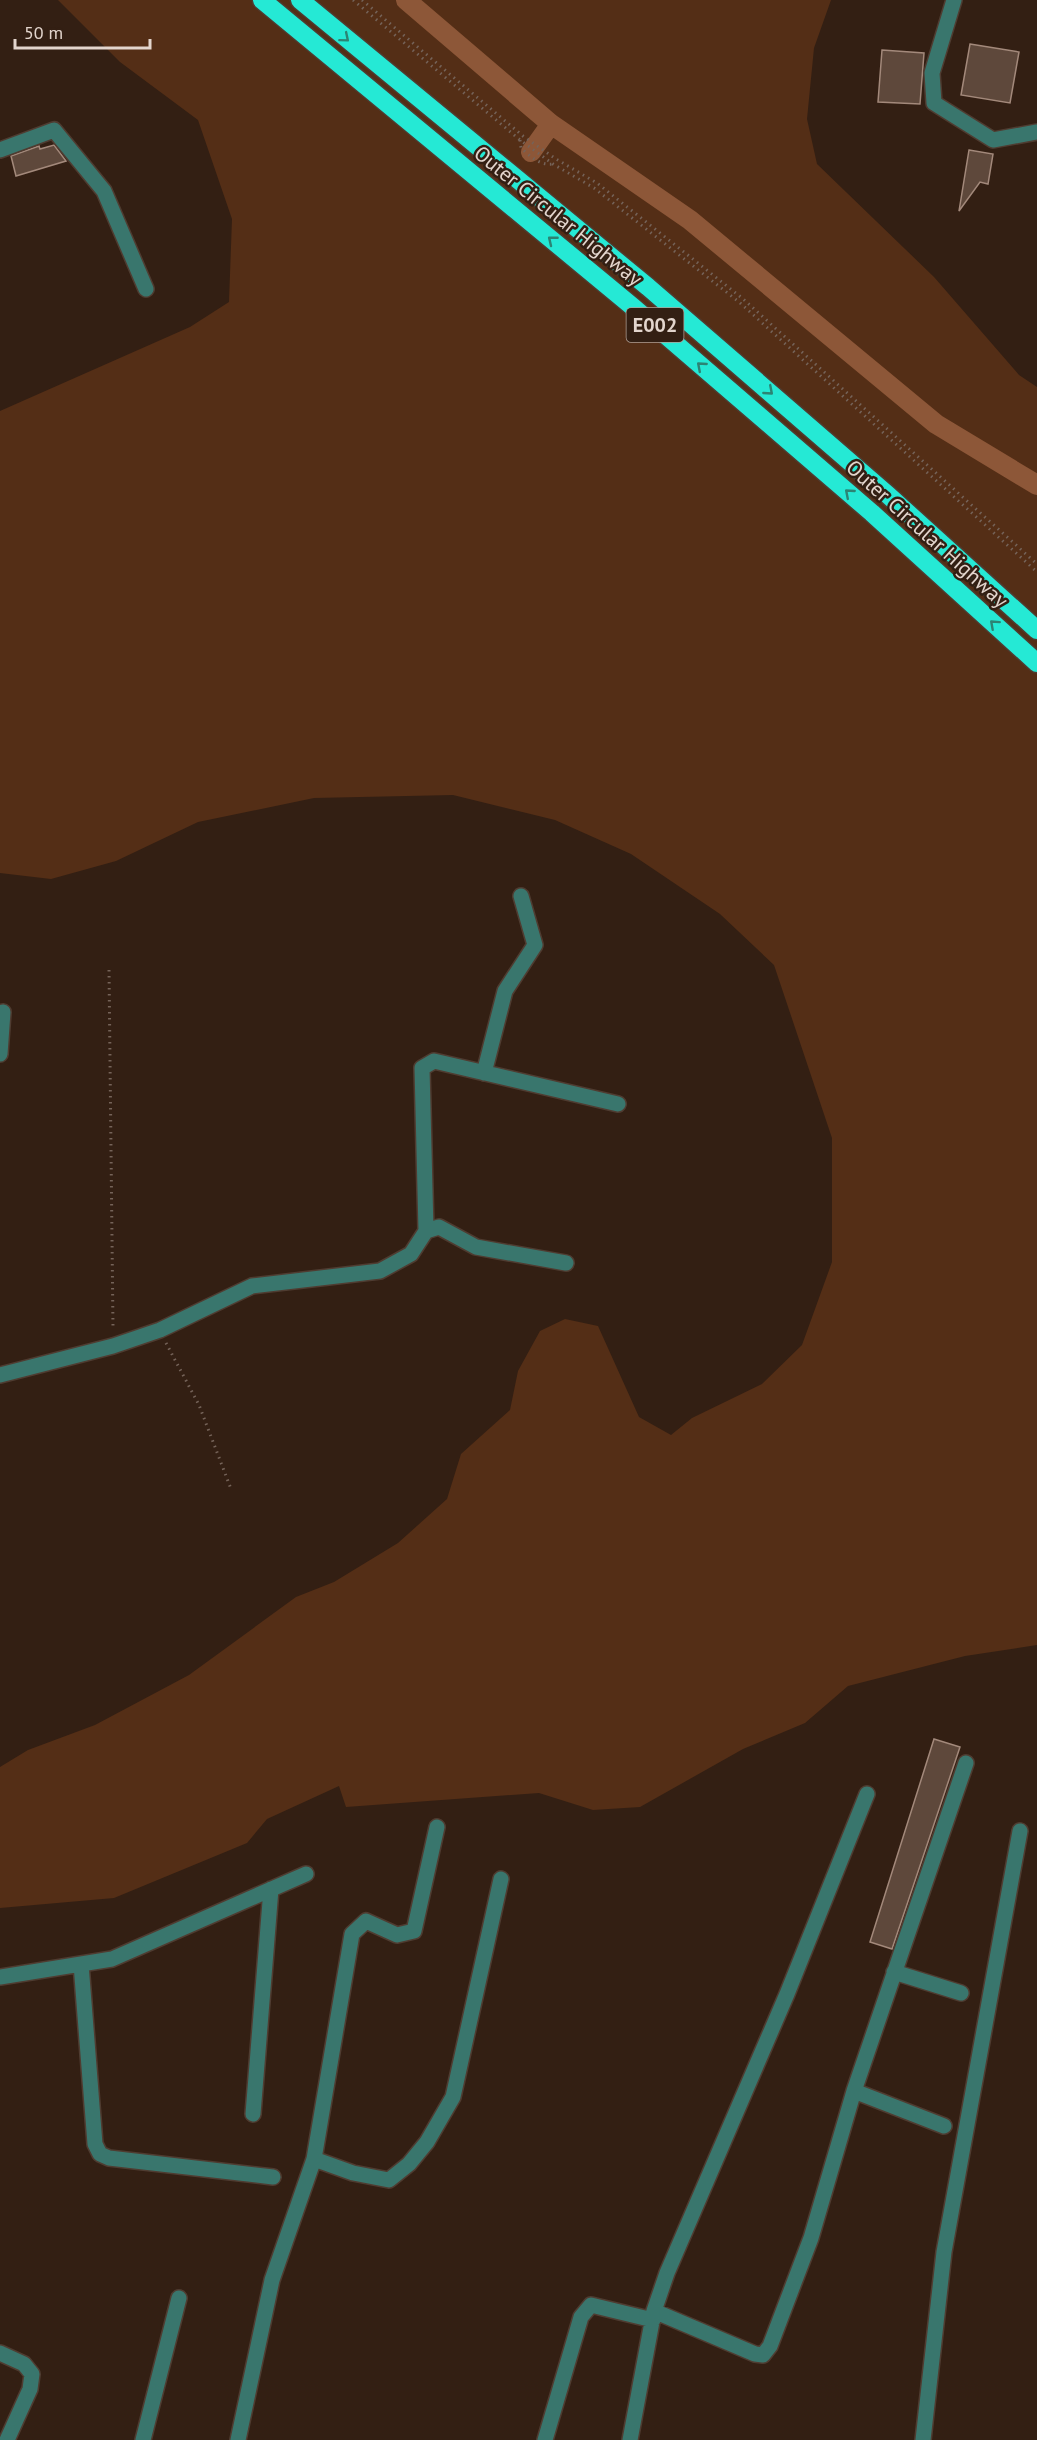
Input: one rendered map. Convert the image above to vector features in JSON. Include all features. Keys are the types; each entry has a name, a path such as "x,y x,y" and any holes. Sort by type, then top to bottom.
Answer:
{"highway":[{"name":"Outer Circular Highway","path":"262,0 633,307 872,513 1037,663"},
{"name":"Outer Circular Highway","path":"300,0 657,295 888,495 1037,630"}],"street":[{"path":"954,0 932,73 934,103 993,140 1037,132"},
{"path":"0,150 54,130 104,191 146,289"},
{"path":"484,1073 505,991 535,945 521,896"},
{"path":"0,1054 3,1012"},
{"path":"0,1375 113,1346 160,1330 252,1286 380,1271 411,1254 426,1231 422,1068 434,1061 618,1104"},
{"path":"426,1231 439,1227 476,1247 566,1263"},
{"path":"545,2440 581,2317 591,2305 654,2316 755,2354 763,2355 768,2350 811,2238 854,2091 966,1764"},
{"path":"630,2440 654,2316 666,2273 787,1994 867,1794"},
{"path":"238,2440 272,2280 314,2159 352,1934 366,1921 397,1935 414,1931 438,1827"},
{"path":"923,2440 944,2252 1020,1831"},
{"path":"0,1977 112,1959 306,1874"},
{"path":"314,2159 352,2173 389,2180 409,2164 427,2142 453,2097 501,1879"},
{"path":"253,2115 271,1889"},
{"path":"81,1964 95,2144 100,2154 109,2158 273,2177"},
{"path":"894,1972 961,1993"},
{"path":"854,2091 944,2126"},
{"path":"143,2440 179,2298"},
{"path":"0,2353 24,2364 33,2374 30,2389 7,2440"}],"path":[{"path":"353,0 520,140 553,164 594,188 646,226 739,302 1037,572"},
{"path":"362,0 523,136 605,190 742,298 1037,564"},
{"path":"520,140 521,148 531,157 546,165 553,164"},
{"path":"109,970 113,1346"},
{"path":"160,1330 199,1405 231,1489"}],"shaded area":[{"path":"58,0 831,0 814,48 807,119 817,164 934,277 1019,375 1037,387 1037,1645 965,1656 848,1686 805,1723 743,1749 640,1807 593,1810 539,1793 346,1807 339,1786 267,1819 247,1843 114,1898 0,1908 0,1767 28,1750 95,1725 189,1675 296,1597 334,1582 398,1543 447,1499 461,1454 510,1410 518,1371 540,1331 565,1319 598,1326 639,1417 671,1435 692,1418 762,1384 802,1345 832,1262 832,1138 774,965 720,914 631,854 555,820 453,795 314,798 198,822 116,861 51,879 0,873 0,411 190,327 229,302 232,219 198,120 120,62"}],"building":[{"path":"970,44 1019,52 1010,103 961,95"},
{"path":"882,50 924,53 920,104 878,102"},
{"path":"54,145 66,161 16,176 11,156 39,146 40,149"},
{"path":"969,150 993,154 988,184 980,182 959,211"},
{"path":"934,1739 960,1747 892,1949 870,1942"}],"waterway":[{"path":"406,0 551,124 690,220 936,424 1037,485"},
{"path":"531,152 551,124"}]}
